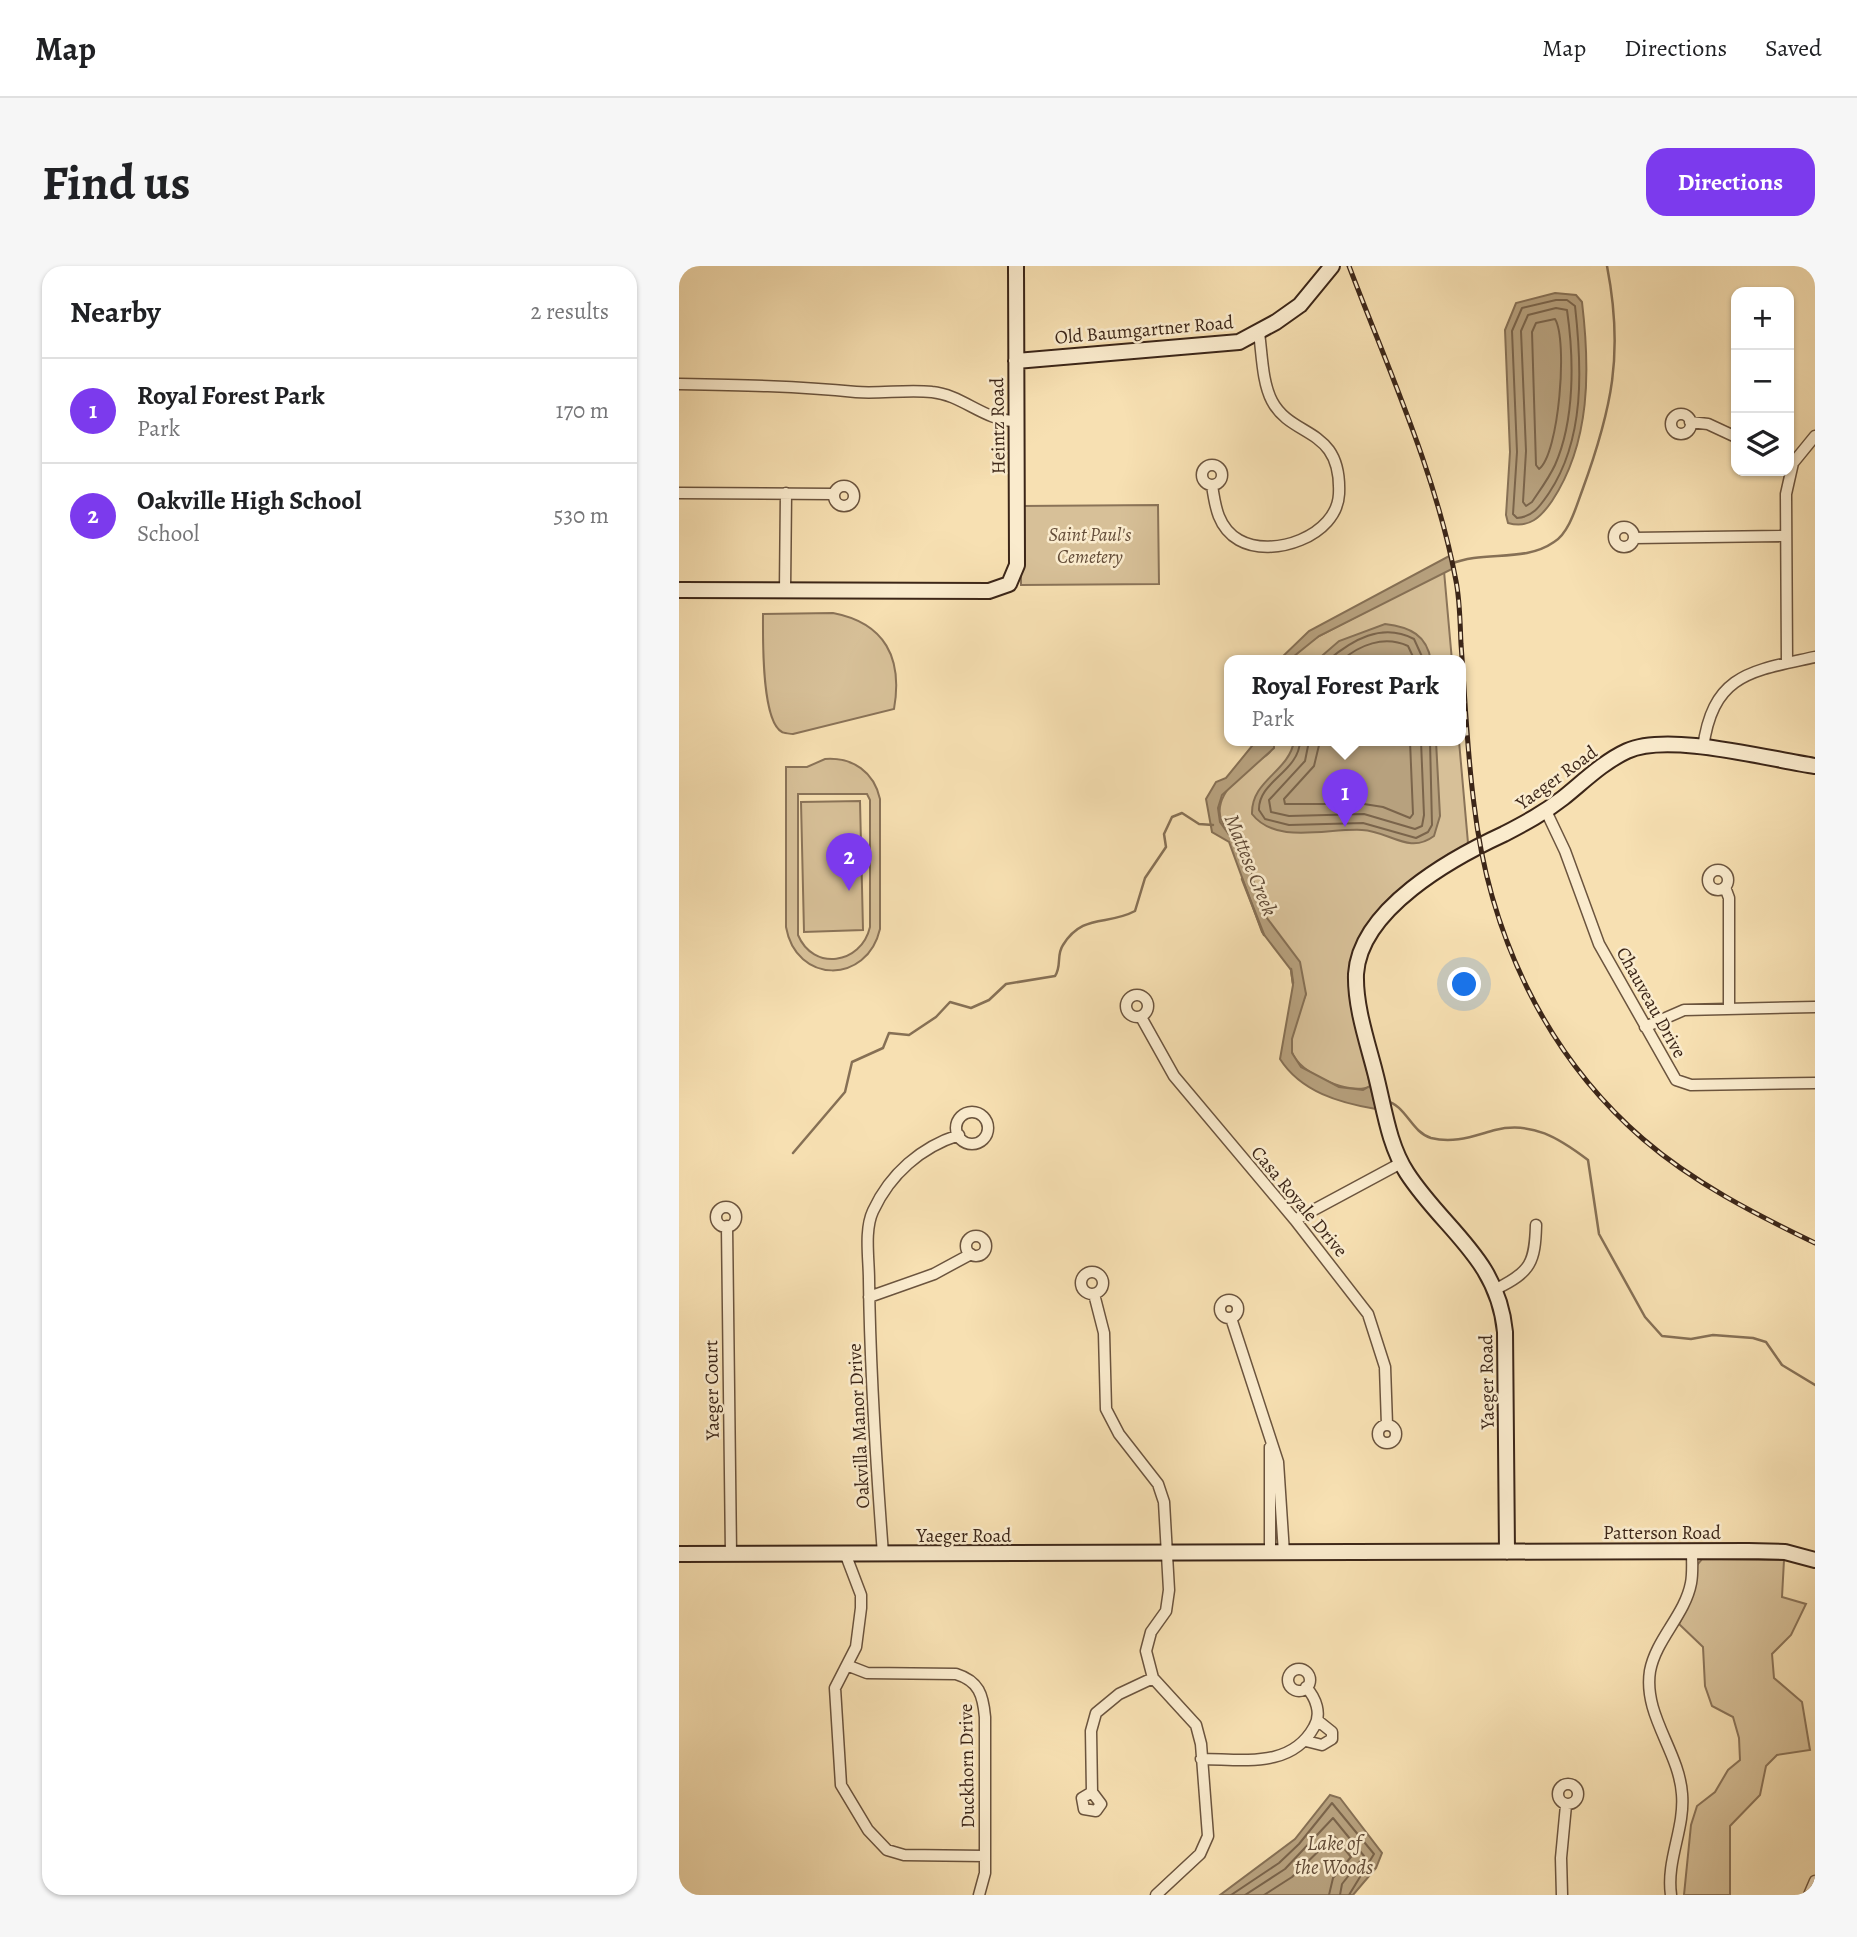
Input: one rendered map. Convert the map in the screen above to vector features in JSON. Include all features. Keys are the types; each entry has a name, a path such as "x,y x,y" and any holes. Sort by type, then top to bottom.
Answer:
{"street":[{"name":"Heintz Road","path":"785,590 989,591 1009,584 1017,565 1016,266"},
{"name":"Old Baumgartner Road","path":"1016,361 1227,344 1259,333 1300,305 1332,266"},
{"path":"1212,485 1216,513 1225,528 1239,540 1255,545 1273,545 1308,538 1322,530 1337,508 1339,486 1334,461 1321,439 1289,420 1271,399 1259,333"},
{"path":"679,384 788,386 858,392 928,391 946,394 986,416 1016,421"},
{"path":"1690,422 1708,424 1731,435"},
{"path":"1794,459 1815,436"},
{"path":"1787,661 1785,536 1789,476"},
{"path":"679,493 833,494"},
{"path":"679,590 785,590 786,493"},
{"path":"1634,538 1785,536"},
{"path":"1703,748 1710,713 1731,682 1759,668 1815,657"},
{"name":"Yaeger Road","path":"679,1554 1507,1552 1504,1332 1496,1289 1473,1251 1419,1189 1401,1163 1385,1113 1357,989 1359,959 1374,926 1398,901 1446,865 1546,811 1627,751 1658,744 1703,748 1815,766"},
{"name":"Chauveau Drive","path":"1546,811 1565,851 1599,944 1666,1065 1681,1082 1691,1085 1815,1083"},
{"path":"1725,887 1729,898 1729,1008"},
{"path":"1645,1027 1678,1010 1815,1007"},
{"name":"Casa Royale Drive","path":"1141,1017 1174,1076 1295,1220 1371,1322 1385,1367 1387,1425"},
{"name":"Oakvilla Manor Drive","path":"883,1553 873,1416 869,1233 873,1212 909,1162 922,1150 959,1135"},
{"path":"1295,1220 1401,1163"},
{"path":"1496,1289 1517,1276 1532,1262 1536,1225"},
{"name":"Yaeger Court","path":"727,1226 731,1554"},
{"path":"869,1297 934,1274 971,1254"},
{"path":"1094,1294 1104,1333 1106,1409 1119,1434 1159,1484 1164,1502 1169,1590 1166,1611 1151,1632 1146,1651 1153,1678 1196,1725 1209,1827 1206,1844 1200,1854 1156,1895"},
{"path":"1231,1318 1270,1439 1277,1553"},
{"path":"1671,1895 1670,1868 1682,1815 1682,1794 1678,1767 1650,1699 1649,1684 1656,1654 1688,1592 1692,1551"},
{"name":"Patterson Road","path":"1507,1552 1778,1552 1815,1560"},
{"path":"845,1553 861,1595 856,1647 849,1667 835,1688 837,1771 841,1785 868,1830 887,1850 904,1855 985,1856"},
{"name":"Duckhorn Drive","path":"849,1667 867,1673 956,1674 977,1685 982,1693 985,1717 985,1873 979,1895 973,1895"},
{"path":"1092,1791 1091,1731 1096,1713 1119,1694 1153,1678"},
{"path":"1201,1759 1267,1759 1288,1754 1306,1741 1317,1720 1317,1708 1306,1687"},
{"path":"1306,1741 1322,1745 1332,1739 1332,1732 1317,1720"},
{"path":"1562,1895 1561,1858 1566,1805"},
{"path":"1809,1895 1815,1881"}],"green space":[{"name":"Saint Paul's Cemetery","path":"1158,505 1159,584 1021,585 1021,506"},
{"path":"1444,571 1451,655 1292,655 1319,636"},
{"path":"833,613 866,625 878,634 886,646 896,674 894,709 793,734 783,732 775,725 767,696 763,658 763,614"},
{"path":"1273,746 1459,746 1468,843 1408,883 1367,926 1348,978 1370,1086 1362,1089 1339,1086 1327,1081 1304,1068 1296,1060 1292,1052 1291,1038 1306,994 1261,910 1229,832 1222,823 1221,804 1230,786 1269,753"},
{"path":"825,759 853,764 861,768 873,781 880,799 880,929 873,947 861,960 847,968 832,970 817,967 803,959 792,946 786,927 786,767 807,767","holes":["798,794 867,794 870,800 870,927 865,940 847,956 825,958 805,947 798,935"]},
{"path":"860,801 863,930 804,932 801,802"},
{"path":"1702,1559 1784,1560 1782,1597 1806,1604 1791,1635 1772,1654 1774,1678 1802,1702 1810,1750 1777,1755 1766,1766 1760,1795 1730,1826 1730,1895 1684,1895 1691,1825 1697,1806 1715,1792 1728,1770 1740,1760 1739,1738 1733,1717 1712,1706 1705,1686 1703,1647 1679,1624 1694,1592 1697,1565"}],"water":[{"path":"1555,293 1576,295 1582,302 1586,379 1581,430 1565,478 1552,501 1528,523 1508,523 1506,515 1510,452 1505,330 1516,303"},
{"path":"1451,555 1454,568 1319,636 1295,655 1284,655 1309,631"},
{"path":"1385,624 1402,627 1416,634 1426,645 1430,655 1323,655 1339,641"},
{"path":"1252,746 1274,746 1222,795 1218,808 1220,822 1248,861 1261,910 1300,962 1306,994 1292,1039 1292,1053 1301,1067 1339,1087 1363,1090 1370,1086 1376,1109 1335,1099 1310,1088 1280,1059 1293,985 1291,970 1262,932 1229,842 1212,832 1206,799 1216,782 1226,778"},
{"path":"1293,746 1436,746 1440,816 1434,836 1425,841 1407,843 1372,831 1303,833 1274,829 1262,824 1252,814 1253,802 1257,793 1291,752"},
{"name":"Lake of the Woods","path":"1330,1795 1340,1798 1382,1853 1376,1868 1353,1895 1220,1895 1295,1839"}],"waterway":[{"name":"Mattese Creek","path":"1451,564 1530,552 1554,542 1568,526 1608,407 1614,326 1607,266"},
{"path":"793,1153 845,1092 852,1062 883,1048 889,1033 909,1035 936,1017 950,1002 971,1008 989,1000 1006,984 1055,976 1061,949 1079,928 1135,911 1145,878 1166,847 1164,834 1172,817 1182,813 1199,824 1213,825"},
{"name":"Mattese Creek","path":"1242,879 1264,935"},
{"name":"Mattese Creek","path":"1291,969 1293,983"},
{"name":"Mattese Creek","path":"1386,1101 1399,1108 1424,1135 1439,1140 1456,1140 1508,1128 1533,1130 1556,1138 1588,1160 1599,1234 1645,1317 1662,1336 1691,1339 1713,1335 1753,1338 1766,1342 1782,1365 1815,1385"}],"railway":[{"path":"1349,266 1410,422 1436,501 1456,581 1462,655"},
{"path":"1466,708 1474,804 1493,899 1527,988 1550,1029 1577,1069 1608,1105 1643,1139 1704,1184 1815,1243"}],"place":[{"name":"Royal Forest Park","path":"1345,827"},
{"name":"Oakville High School","path":"849,891"}]}
